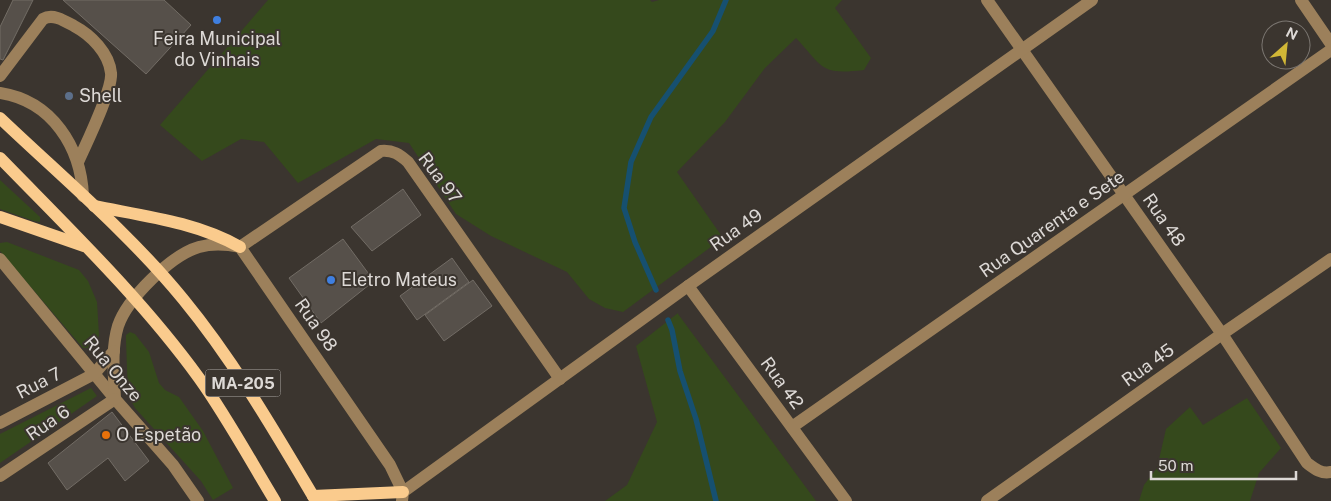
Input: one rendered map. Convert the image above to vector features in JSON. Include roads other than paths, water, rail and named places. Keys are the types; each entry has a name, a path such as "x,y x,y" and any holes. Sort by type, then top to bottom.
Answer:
{"main road":[{"name":"MA-205","path":"0,118 94,206 184,299 220,347 261,410 314,498"},
{"name":"MA-205","path":"0,158 134,298 198,378 217,405 275,501"},
{"path":"94,206 197,228 220,236 240,247"},
{"path":"0,216 88,248"},
{"path":"314,498 403,496"}],"street":[{"name":"Rua 48","path":"987,0 1222,334 1307,463 1317,470 1326,473 1331,472"},
{"name":"Rua 49","path":"403,496 688,286 1092,0"},
{"path":"1301,0 1331,44"},
{"path":"0,76 43,19 48,16 52,16 82,30 94,41 110,65 112,75 108,93 78,162"},
{"name":"Rua Quarenta e Sete","path":"792,426 1331,50"},
{"path":"0,93 22,99 37,108 51,119 62,132 72,146 78,162 83,196"},
{"name":"Rua 97","path":"240,247 381,151 391,151 399,154 408,162 560,379"},
{"path":"115,399 114,352 118,326 134,298 160,273 188,251 219,244 240,247"},
{"name":"Rua 98","path":"240,247 390,465 403,496"},
{"name":"Rua Onze","path":"0,259 115,399 173,464 198,501"},
{"name":"Rua 45","path":"987,501 1331,259"},
{"name":"Rua 42","path":"688,286 846,501"},
{"path":"94,374 114,352"},
{"name":"Rua 7","path":"0,423 94,374"},
{"name":"Rua 6","path":"0,476 115,399"}],"waterway":[{"path":"656,290 635,242 624,208 631,162 651,117 713,31 726,0"},
{"path":"668,320 672,330 680,371 696,419 716,501"}],"place":[{"name":"Feira Municipal do Vinhais","path":"217,20"},
{"name":"Shell","path":"69,96"},
{"name":"Eletro Mateus","path":"331,280"},
{"name":"O Espetão","path":"106,435"}]}
